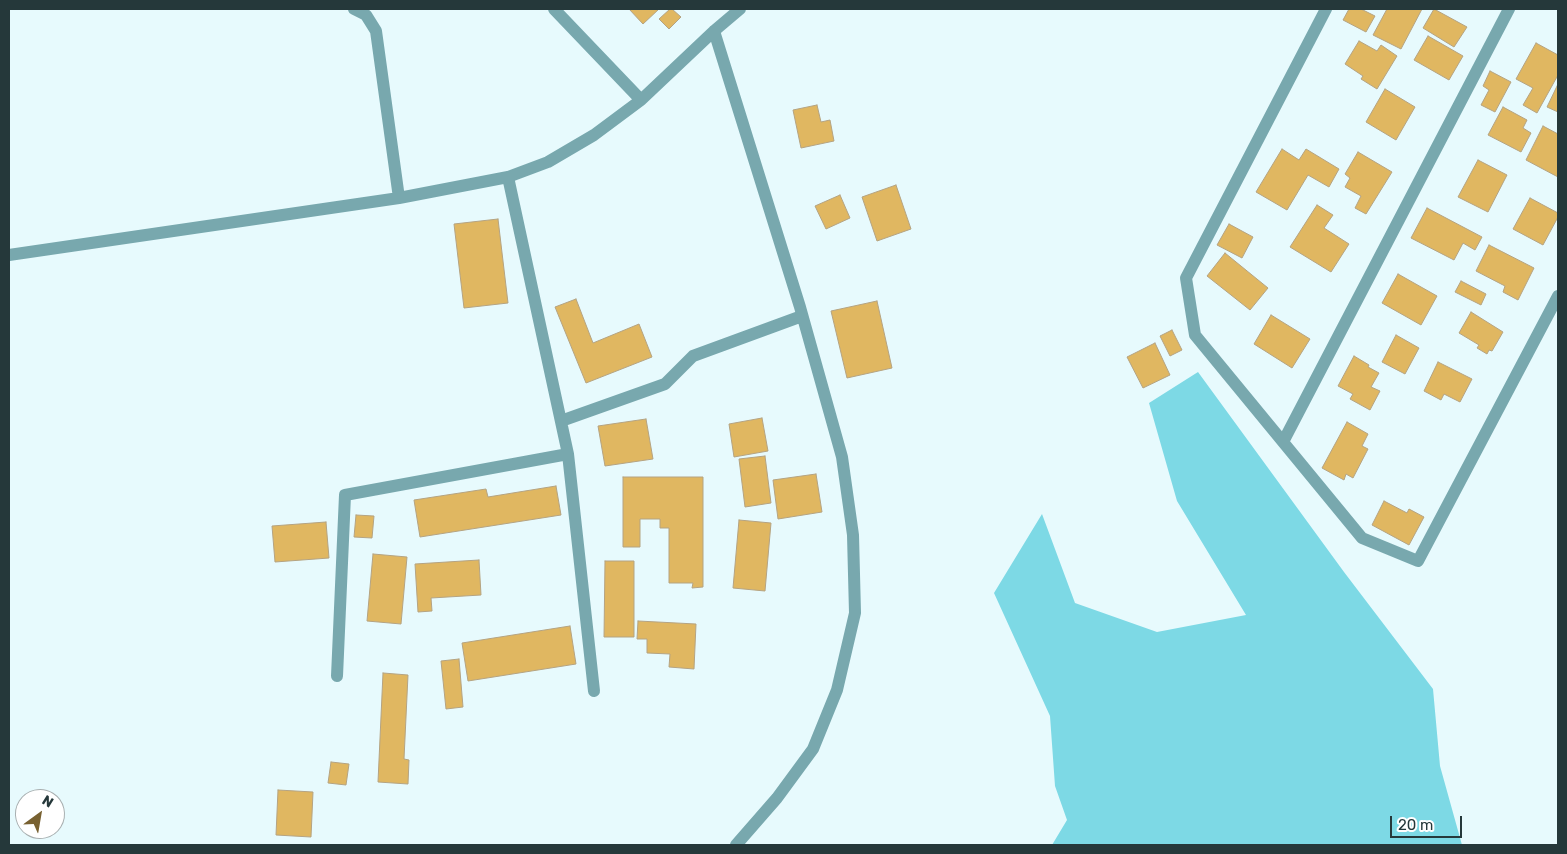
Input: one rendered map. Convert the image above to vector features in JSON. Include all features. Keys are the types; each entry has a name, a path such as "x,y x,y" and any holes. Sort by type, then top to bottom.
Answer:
{"street":[{"path":"354,9 366,16 376,32 399,198"},
{"path":"554,9 641,100"},
{"path":"9,255 399,198 508,177 548,162 594,135 641,100 740,9"},
{"path":"1326,9 1186,278 1195,335 1362,538 1418,561 1558,296"},
{"path":"1283,442 1509,9"},
{"path":"714,31 802,316 842,457 853,535 855,613 836,690 813,749 777,798 736,845"},
{"path":"508,177 568,454 594,692"},
{"path":"561,420 665,384 694,356 802,316"},
{"path":"337,676 345,495 568,454"}],"shaded area":[{"path":"1198,372 1344,572 1433,689 1440,766 1462,845 1052,845 1067,820 1055,786 1050,716 994,593 1042,514 1075,603 1157,632 1246,615 1177,501 1149,403"}],"building":[{"path":"629,9 659,9 643,24"},
{"path":"670,9 681,17 669,29 659,19"},
{"path":"1349,9 1361,9 1375,16 1366,32 1343,20"},
{"path":"1387,9 1422,9 1401,49 1373,35"},
{"path":"1434,9 1467,27 1454,47 1423,28"},
{"path":"1428,36 1463,56 1449,80 1414,60"},
{"path":"1359,41 1377,51 1381,45 1397,56 1377,89 1361,79 1363,76 1345,64"},
{"path":"1536,43 1558,55 1558,75 1537,113 1523,105 1533,88 1516,79"},
{"path":"1490,71 1511,82 1495,112 1481,105 1489,90 1483,86"},
{"path":"1558,84 1558,112 1547,107"},
{"path":"1385,89 1415,107 1396,140 1366,122"},
{"path":"817,105 821,122 830,120 834,141 801,148 793,110"},
{"path":"1503,107 1527,120 1523,128 1531,133 1521,152 1488,135"},
{"path":"1543,126 1558,134 1558,177 1526,160"},
{"path":"1282,149 1299,160 1306,149 1339,169 1329,187 1308,175 1287,210 1256,192"},
{"path":"1358,152 1392,172 1366,214 1355,208 1361,196 1345,187 1350,178 1345,174"},
{"path":"1478,160 1507,175 1488,212 1458,197"},
{"path":"896,185 911,229 877,241 862,197"},
{"path":"840,195 850,218 826,229 815,206"},
{"path":"1530,198 1558,213 1558,217 1543,245 1513,229"},
{"path":"1317,205 1333,215 1324,228 1349,244 1331,272 1290,247"},
{"path":"1427,208 1482,237 1475,250 1463,243 1454,260 1411,238"},
{"path":"498,219 508,303 464,308 454,224"},
{"path":"1229,224 1253,237 1242,258 1217,245"},
{"path":"1489,245 1534,268 1518,300 1503,292 1505,286 1476,271"},
{"path":"1225,253 1268,288 1250,310 1207,276"},
{"path":"1398,274 1437,296 1421,325 1382,303"},
{"path":"1461,281 1486,294 1481,305 1455,292"},
{"path":"576,299 593,343 639,324 652,357 586,383 555,307"},
{"path":"877,301 892,368 847,378 831,311"},
{"path":"1471,312 1503,332 1492,351 1489,350 1487,354 1477,348 1479,345 1459,333"},
{"path":"1271,315 1310,339 1292,368 1254,344"},
{"path":"1172,330 1182,350 1170,356 1160,336"},
{"path":"1396,335 1419,348 1405,374 1382,362"},
{"path":"1155,343 1170,375 1143,388 1127,357"},
{"path":"1354,356 1379,373 1371,387 1380,391 1370,410 1350,399 1353,394 1338,386"},
{"path":"1438,362 1472,379 1460,402 1444,394 1441,400 1424,391"},
{"path":"762,418 768,451 734,457 729,424"},
{"path":"646,419 653,459 605,466 598,426"},
{"path":"1347,422 1368,434 1362,446 1368,449 1353,478 1346,474 1344,480 1322,468"},
{"path":"765,456 771,503 745,507 739,459"},
{"path":"816,474 822,512 778,519 773,480"},
{"path":"623,477 703,477 703,587 692,588 693,583 669,583 669,528 660,528 660,519 640,519 640,547 623,547"},
{"path":"556,486 561,515 420,537 414,500 486,489 488,497"},
{"path":"1384,501 1407,513 1409,509 1424,517 1409,545 1372,525"},
{"path":"356,515 374,516 372,538 354,537"},
{"path":"739,520 771,523 765,591 733,588"},
{"path":"326,522 329,558 275,562 272,526"},
{"path":"373,554 407,557 401,624 367,621"},
{"path":"479,560 481,595 431,598 432,611 418,612 415,564"},
{"path":"605,561 634,561 634,637 604,637"},
{"path":"638,621 696,624 694,669 669,667 670,654 647,653 647,639 637,639"},
{"path":"570,626 576,664 468,681 462,643"},
{"path":"459,659 463,707 446,709 441,661"},
{"path":"383,673 408,675 404,759 409,760 408,784 378,782"},
{"path":"331,762 349,764 346,785 328,783"},
{"path":"278,790 313,792 311,837 276,835"}]}
